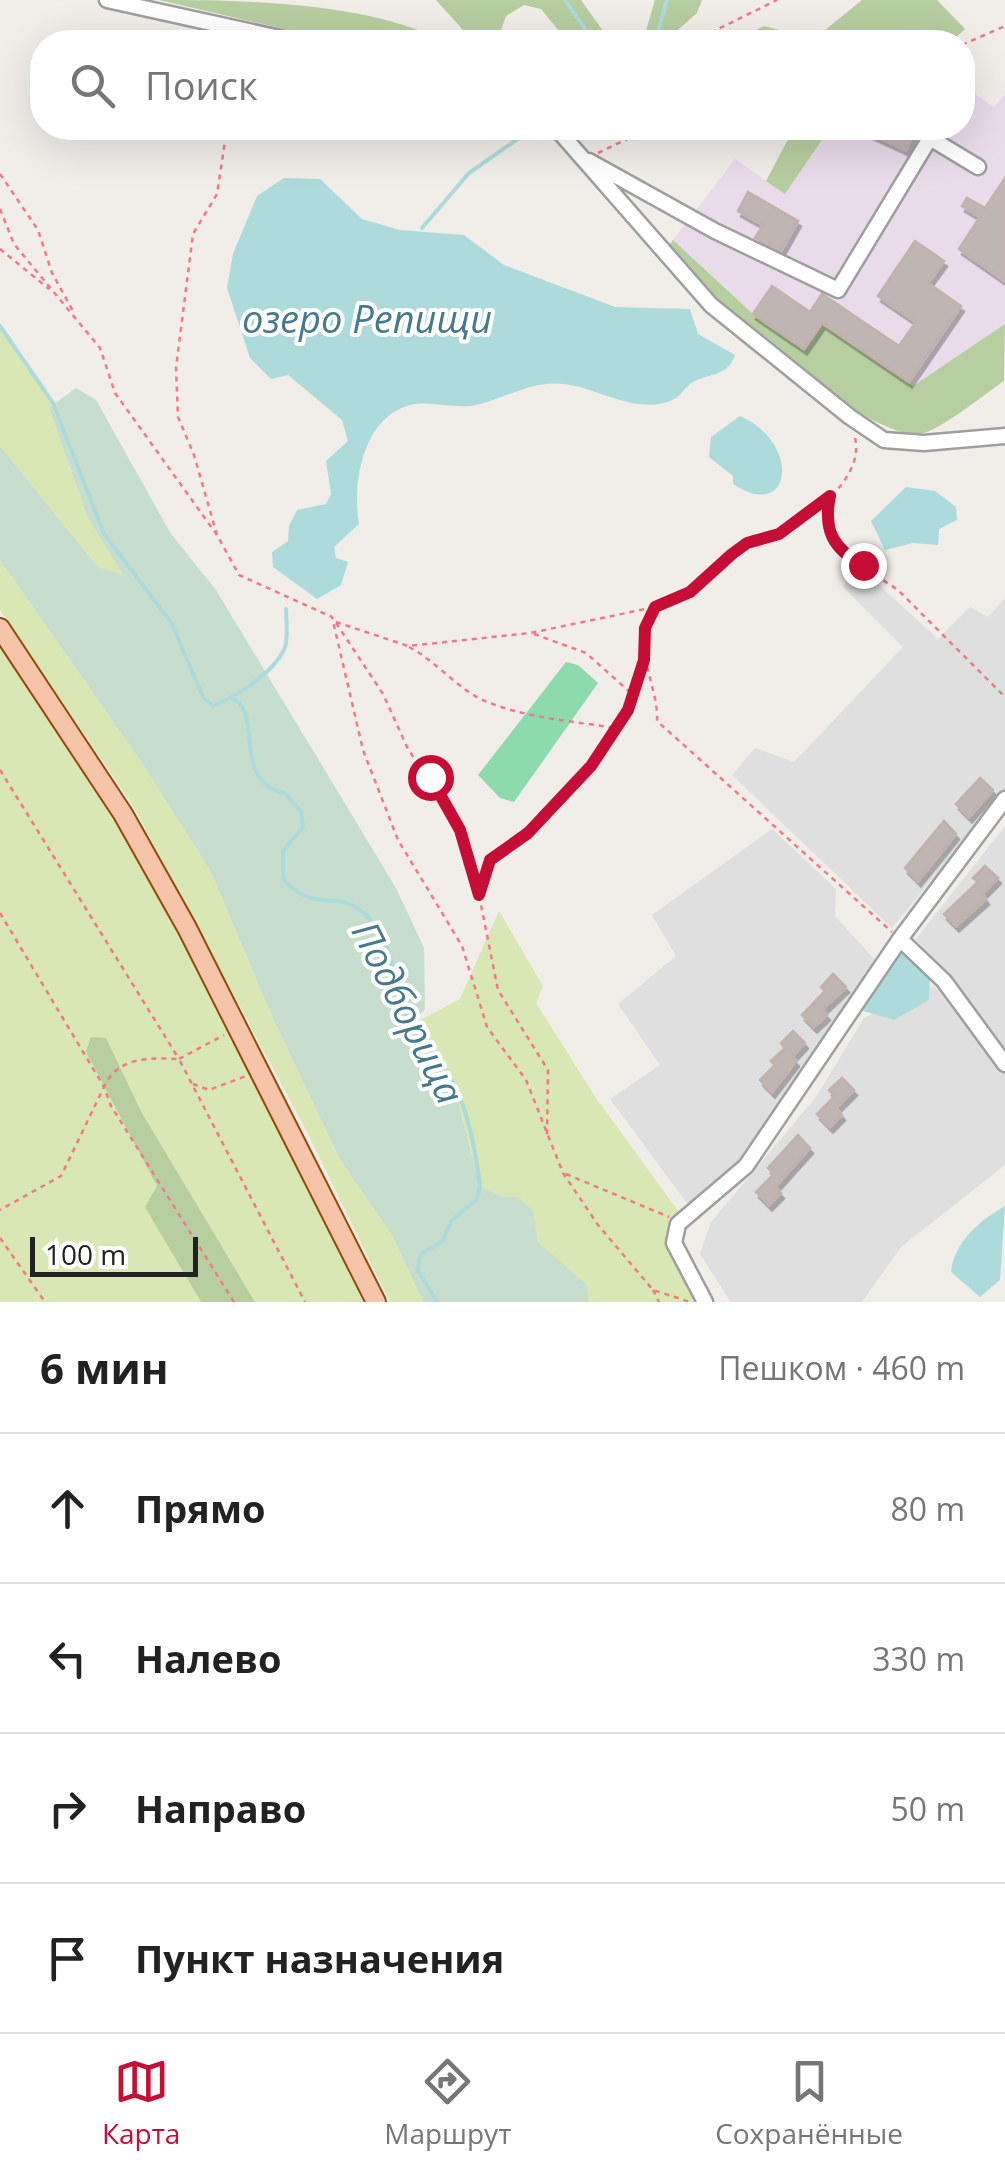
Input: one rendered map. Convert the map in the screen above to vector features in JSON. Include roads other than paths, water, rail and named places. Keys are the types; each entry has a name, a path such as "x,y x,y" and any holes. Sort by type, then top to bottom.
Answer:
{"main road":[{"path":"0,628 124,814 260,1068 376,1302"}],"street":[{"path":"107,0 243,30"},
{"path":"566,140 711,304 884,440 924,444 1005,436"},
{"path":"579,156 715,231 838,290 929,140"},
{"path":"933,140 978,167"},
{"path":"704,1302 674,1243 678,1224 746,1166 900,939 1005,799"},
{"path":"900,939 944,982 1005,1064"}],"water":[{"name":"озеро Репищи","path":"284,178 320,179 362,219 400,230 464,235 504,265 615,307 690,309 698,334 735,355 723,371 693,382 676,398 662,403 634,403 552,383 476,405 415,404 392,413 370,439 364,456 357,491 359,524 334,547 336,558 348,562 341,585 317,599 273,567 272,552 288,541 289,526 297,510 326,504 331,494 326,461 348,441 342,420 288,375 271,379 250,358 227,288 233,254 257,196"},
{"path":"740,416 774,444 781,460 782,475 777,487 767,494 733,484 733,476 709,457 711,437"},
{"path":"906,487 935,491 956,507 957,520 939,529 938,545 913,543 885,550 871,521"},
{"path":"903,950 930,980 929,1000 894,1020 860,1010 896,951"},
{"path":"1005,1206 1000,1280 980,1297 951,1272 953,1261 970,1233"}],"waterway":[{"path":"565,0 586,30"},
{"path":"658,30 667,0"},
{"path":"422,228 469,173 516,140"},
{"name":"Подборица","path":"0,326 53,403 104,534 171,622 203,697 213,706 253,683 278,659 286,641 286,609"},
{"name":"Подборица","path":"231,698 241,705 246,717 258,775 268,786 285,793 301,812 303,827 283,851 283,879 304,895 350,904 371,919 386,945 408,1020 459,1094 480,1186 477,1199 451,1221 443,1241 422,1253 419,1261 418,1271 437,1302"}]}
